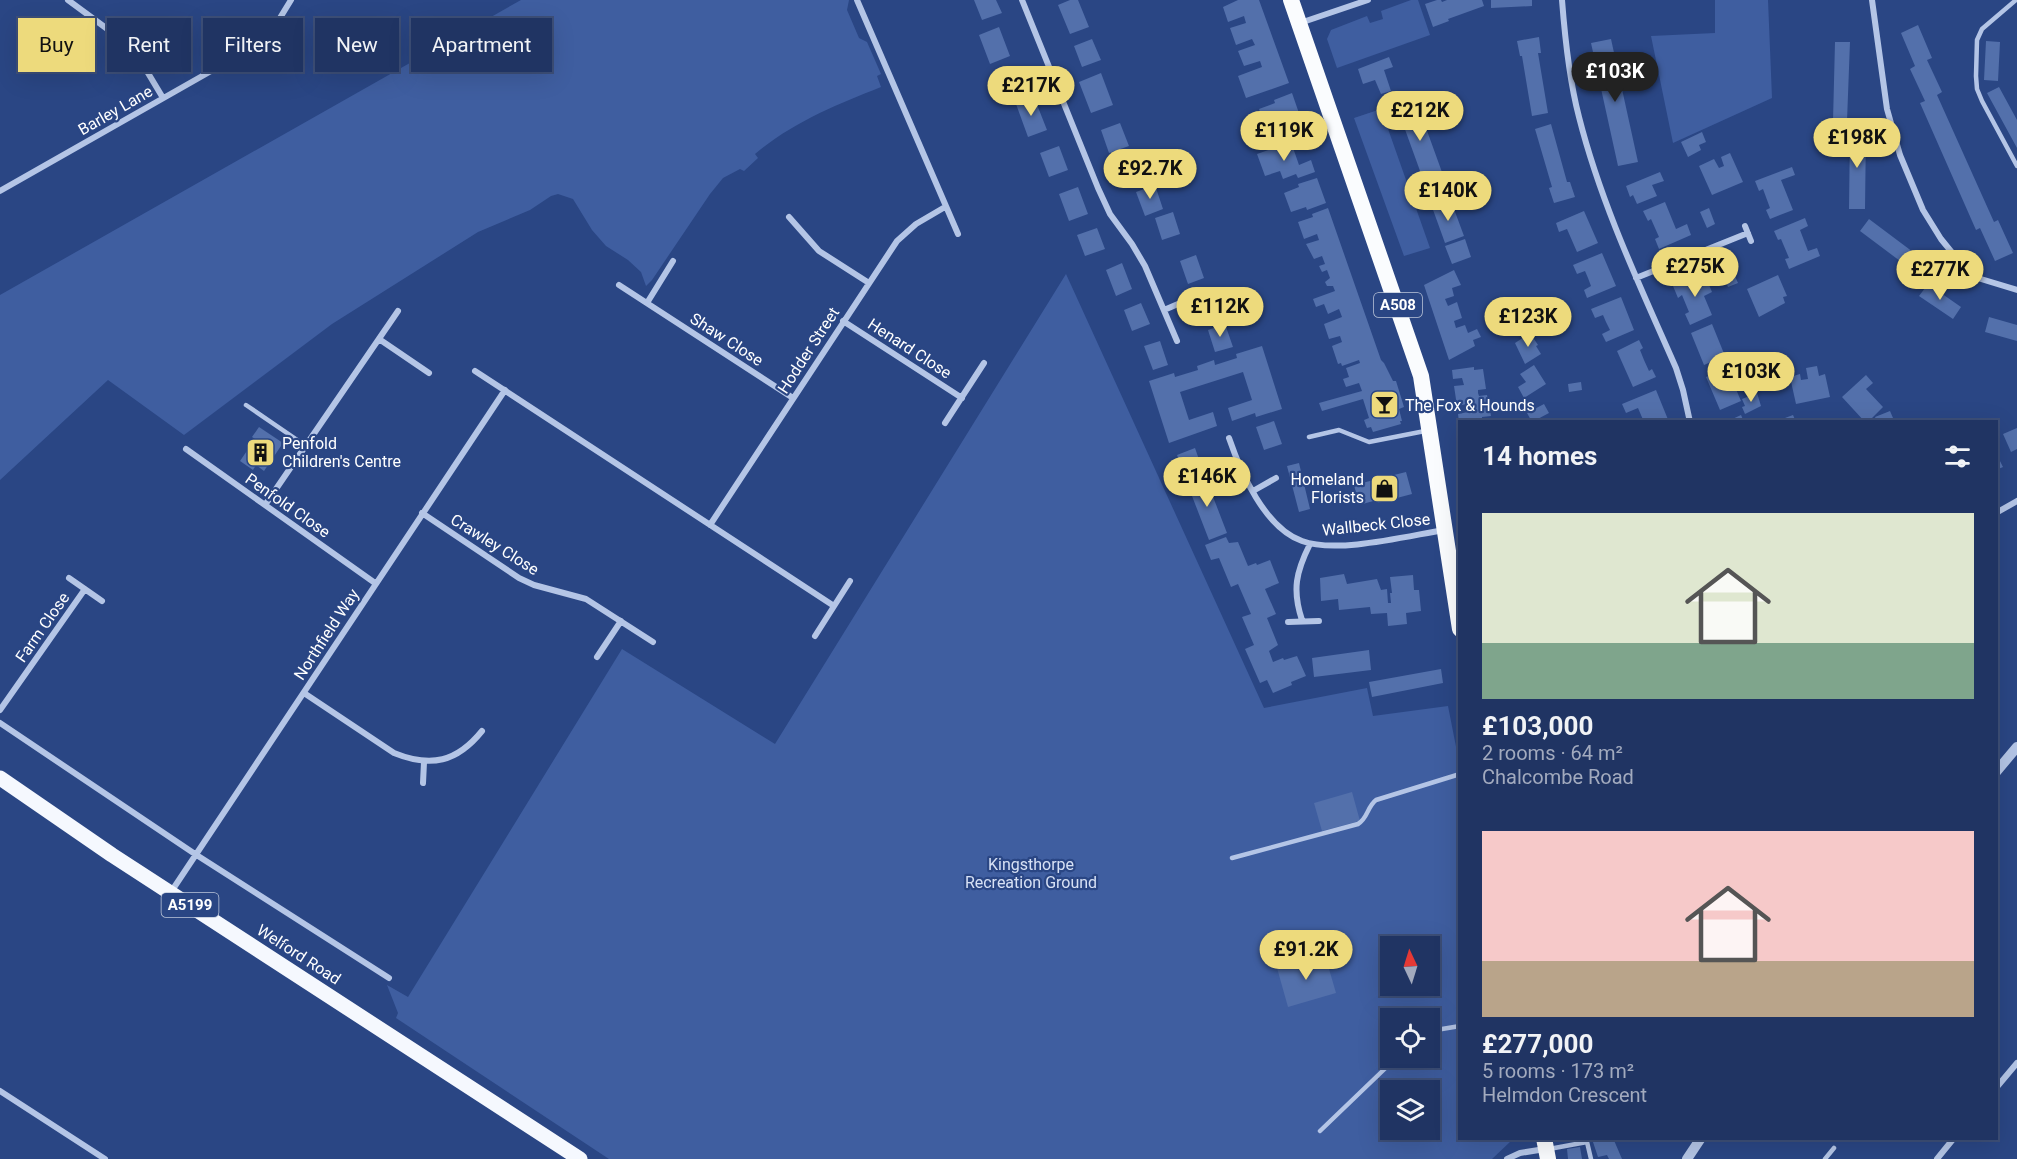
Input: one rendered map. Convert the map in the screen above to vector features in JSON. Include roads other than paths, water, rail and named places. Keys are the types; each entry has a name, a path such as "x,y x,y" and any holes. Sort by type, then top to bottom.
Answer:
{"highway":[{"name":"A508","path":"1291,0 1417,359 1458,617"}],"main road":[{"name":"Welford Road","path":"0,778 580,1159"}],"street":[{"path":"68,0 125,42 139,58 163,98"},
{"name":"Barley Lane","path":"0,191 261,41 272,31 291,0"},
{"path":"857,0 958,234"},
{"path":"1022,0 1098,188 1110,214 1139,255 1177,341"},
{"path":"1300,24 1368,0"},
{"path":"1562,0 1568,61 1579,118 1601,190 1636,278 1676,368 1690,420"},
{"path":"1872,0 1887,110 1900,155 1923,210 1941,240 1963,266 1981,279 2017,290"},
{"name":"Hodder Street","path":"710,525 897,241 926,217 945,207"},
{"path":"789,217 819,251 869,283"},
{"path":"1636,278 1747,230 1751,241"},
{"path":"647,303 673,261"},
{"name":"Shaw Close","path":"619,285 793,398"},
{"path":"1164,310 1192,298"},
{"path":"265,505 398,310"},
{"name":"Henard Close","path":"843,321 962,398"},
{"path":"379,339 429,373"},
{"name":"Henard Close","path":"945,423 984,363"},
{"path":"475,371 834,606"},
{"name":"Northfield Way","path":"171,892 505,390"},
{"name":"Wallbeck Close","path":"1229,438 1253,491 1276,524 1299,540 1310,544 1353,544 1445,530"},
{"name":"Penfold Close","path":"186,449 375,583"},
{"path":"1253,491 1276,478"},
{"path":"1998,512 2017,501"},
{"name":"Crawley Close","path":"422,513 519,578 534,585 586,599 653,642"},
{"name":"Wallbeck Close","path":"1302,620 1298,608 1296,583 1300,564 1310,544"},
{"name":"Farm Close","path":"69,578 102,601"},
{"path":"815,636 850,581"},
{"name":"Farm Close","path":"0,710 85,589"},
{"path":"597,657 621,621"},
{"path":"1288,622 1319,621"},
{"path":"304,693 394,753 411,760 438,761 452,756 465,749 482,731"},
{"name":"Welford Road","path":"0,723 195,854 389,978"},
{"path":"1998,770 2017,747"},
{"path":"423,783 424,762"},
{"path":"1998,1086 2017,1063"},
{"path":"0,1091 105,1159"},
{"path":"1687,1159 1700,1140"},
{"path":"1937,1159 1952,1140"},
{"path":"1507,1159 1520,1153 1546,1149"}],"lane":[{"path":"2016,0 1982,30 1977,40 1976,76 1982,101 2017,166"},
{"path":"246,405 306,446"},
{"path":"1309,437 1339,430 1369,442 1430,430"},
{"path":"1232,858 1358,824 1363,821 1370,806 1376,800 1458,775"},
{"path":"1440,1029 1458,1026"},
{"path":"1320,1131 1386,1068"},
{"path":"1546,1149 1587,1142 1591,1159"},
{"path":"1825,1159 1834,1148"}],"place":[{"name":"The Fox & Hounds","path":"1384,405"},
{"name":"Penfold Children's Centre","path":"261,452"},
{"name":"Homeland Florists","path":"1385,488"}],"park label":[{"name":"Kingsthorpe Recreation Ground","path":"1031,873"}]}
